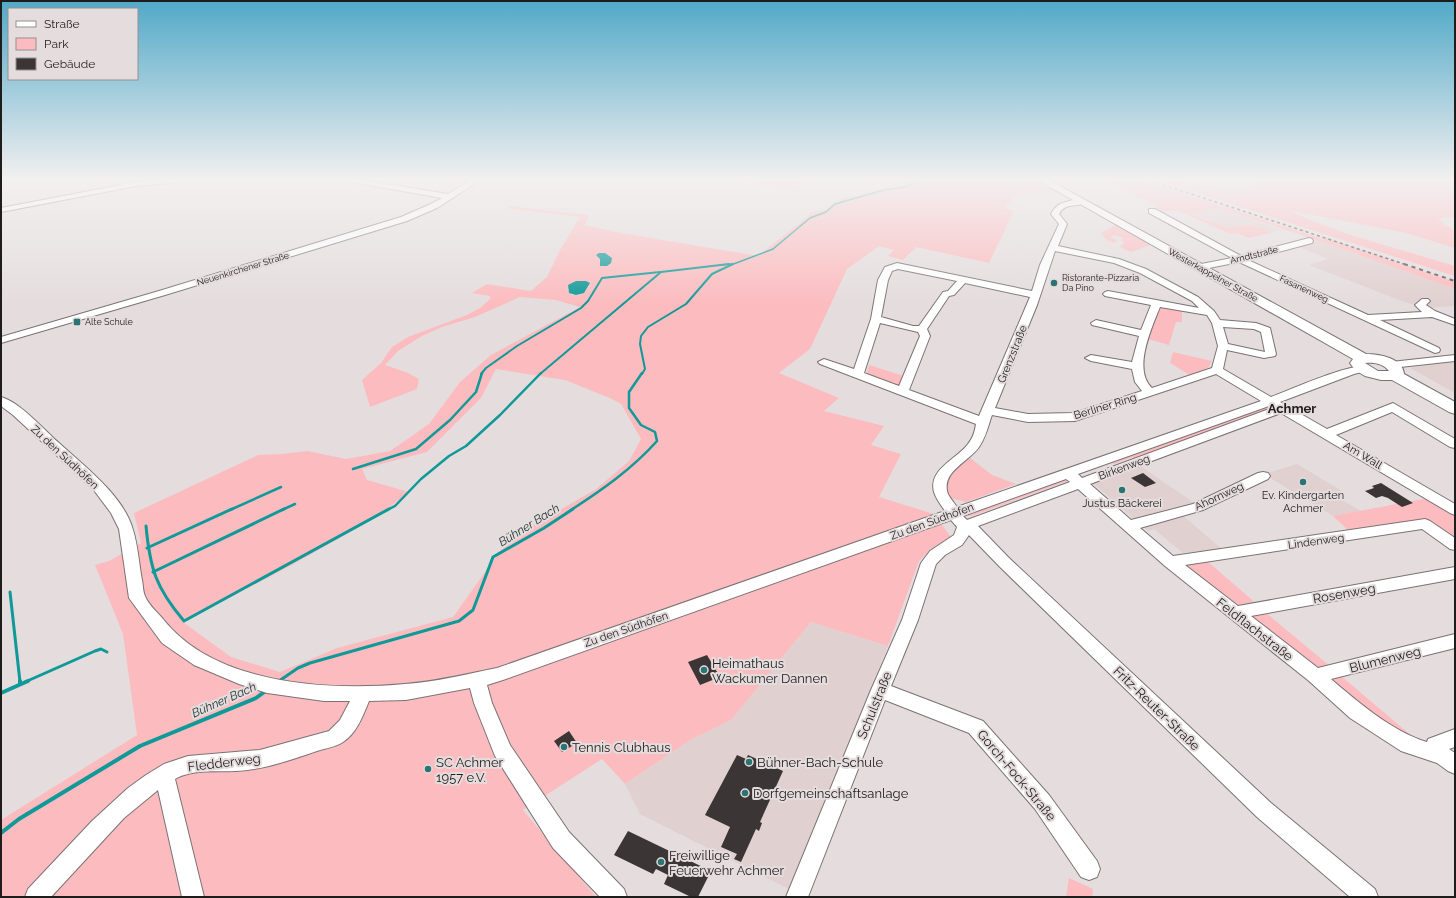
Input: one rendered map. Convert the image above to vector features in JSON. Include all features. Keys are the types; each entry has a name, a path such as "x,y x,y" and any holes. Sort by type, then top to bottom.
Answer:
{"main road":[{"name":"Westerkappelner Straße","path":"1116,221 1199,267 1363,364 1375,359 1393,370"},
{"path":"1393,370 1455,409"}],"street":[{"name":"Neuenkirchener Straße","path":"1,340 162,294 398,221"},
{"name":"Grenzstraße","path":"959,520 940,492 940,479 949,468 972,448 980,436 983,422 989,411 1052,248 1063,224 1061,221"},
{"name":"Fasanenweg","path":"1169,221 1240,259 1435,350"},
{"name":"Arndtstraße","path":"1199,267 1240,259 1309,241"},
{"path":"1052,248 1116,260 1143,271 1195,298 1210,313 1217,323 1223,346 1217,370 1277,404 1351,371 1363,364"},
{"path":"858,375 876,319 882,280 888,269 897,266 1035,295"},
{"path":"922,329 946,294 951,293 963,280"},
{"path":"1108,294 1210,313"},
{"name":"Fasanenweg","path":"1425,302 1420,304 1433,314 1455,322"},
{"path":"1150,392 1140,383 1137,366 1145,334 1157,303"},
{"name":"Fasanenweg","path":"1367,318 1433,314"},
{"path":"876,319 913,329 922,329"},
{"path":"1096,323 1145,334"},
{"path":"1217,323 1256,326 1266,330 1271,354 1264,355 1223,346"},
{"path":"902,392 926,336 922,329"},
{"path":"1090,358 1137,366"},
{"path":"1393,370 1455,358"},
{"path":"824,362 983,422"},
{"name":"Berliner Ring","path":"989,411 1028,418 1075,417 1217,370"},
{"name":"Zu den Südhöfen","path":"1,401 17,412 98,486 117,511 126,529 137,598 168,638 200,660 239,677 272,686 324,693 362,694 406,692 476,680 504,672 959,520"},
{"name":"Am Wall","path":"1277,404 1455,510"},
{"name":"Birkenweg","path":"959,520 1277,404"},
{"path":"1327,434 1393,407 1455,444"},
{"name":"Ahornweg","path":"1128,526 1198,507 1263,476"},
{"name":"Feldflachstraße","path":"1074,478 1170,562 1315,676 1357,712 1408,745 1449,761"},
{"name":"Schulstraße","path":"796,897 910,620 929,563 935,555 960,540 964,533 959,520"},
{"name":"Fritz-Reuter-Straße","path":"959,520 970,528 1264,810 1366,897"},
{"name":"Lindenweg","path":"1170,562 1425,524 1455,545"},
{"name":"Rosenweg","path":"1234,613 1455,573"},
{"name":"Blumenweg","path":"1315,676 1455,641"},
{"path":"476,680 483,703 502,750 561,840 616,897"},
{"name":"Gorch-Fock-Straße","path":"880,690 976,727 1042,802 1089,869"},
{"name":"Fledderweg","path":"36,897 130,800 163,776 187,765 208,762 240,762 280,755 338,736 353,716 362,694"},
{"path":"1449,761 1435,745 1455,738"},
{"path":"163,776 193,897"}],"shaded area":[{"path":"1210,221 1255,221 1282,230 1273,232 1249,224 1227,228"},
{"path":"1317,240 1455,289 1455,306 1425,308 1402,301 1309,265 1328,259 1297,246"},
{"path":"1455,362 1455,393 1410,368 1434,364"},
{"name":"Ev. Kindergarten Achmer","path":"1297,464 1342,491 1334,495 1361,511 1333,516 1264,474"},
{"path":"1139,465 1203,509 1182,515 1222,549 1183,553 1154,529 1148,531 1093,483"},
{"name":"Bühner-Bach-Schule","path":"811,622 888,646 789,889 640,814 625,784 690,740 731,720"}],"green space":[{"path":"578,221 587,221 585,225 621,233 758,256 802,221 1009,221 989,263 916,247 903,260 888,256 894,250 879,246 847,269 810,349 779,373 839,398 824,411 884,426 871,445 901,454 879,497 934,514 951,537 931,549 919,561 888,646 811,622 731,720 690,740 625,784 602,759 523,810 596,897 1,897 1,820 137,735 123,634 95,565 109,561 141,543 134,513 258,455 307,451 346,459 390,451 429,424 460,382 491,355 580,307 556,300 520,297 475,317 442,327 422,336 398,351 385,365 406,372 419,379 417,389 370,407 362,380 381,363 392,347 408,337 467,315 480,308 490,299 490,296 472,293 487,284 531,291 547,277 560,250","holes":["576,281 586,281 590,285 583,293 572,295 567,290","496,369 565,380 621,404 641,439 629,461 596,489 517,535 503,547 453,617 337,648 280,672 231,657 183,622 290,566 380,515 409,492 367,480 362,469 427,452 481,398"]},
{"path":"1201,221 1209,221 1227,228 1249,224 1273,232 1249,238 1236,233 1230,234"},
{"path":"1257,221 1268,221 1323,239 1326,238 1455,282 1455,289 1317,240"},
{"path":"1284,221 1313,221 1354,236 1455,266 1455,276"},
{"path":"1343,221 1441,221 1455,231 1455,248 1406,233"},
{"path":"1116,224 1151,245 1131,252 1120,247 1124,242 1121,240 1124,238 1115,235 1110,237 1116,239 1117,242 1108,240 1101,233"},
{"path":"1160,306 1182,310 1182,322 1176,322 1169,345 1148,339"},
{"path":"1173,352 1212,361 1208,368 1189,377 1188,374 1170,363"},
{"path":"869,365 904,376 899,387 870,376 867,372"},
{"path":"1271,405 1273,407 1270,410 1135,459 1133,457 1114,464 1112,463"},
{"path":"969,457 992,475 1016,484 966,502 950,498 945,490 946,479"},
{"path":"1065,478 1070,480 972,516 966,516 967,514"},
{"path":"1428,498 1455,514 1455,543 1424,522 1350,532 1333,516"},
{"path":"1207,561 1258,605 1240,608 1185,567 1186,564"},
{"path":"1265,612 1331,667 1319,669 1252,619 1255,614"},
{"path":"1341,676 1420,743 1382,724 1332,684 1332,679"},
{"path":"1069,878 1093,889 1092,897 1066,897"}],"water":[{"path":"599,253 605,253 612,258 611,263 607,266 600,266 600,259 596,255"},
{"path":"576,281 586,281 590,283 584,293 576,295 569,293 568,285"}],"building":[{"path":"1143,473 1156,483 1145,487 1131,478"},
{"path":"1381,483 1413,503 1402,507 1388,498 1382,496 1376,498 1365,491 1374,488 1372,486"},
{"name":"Heimathaus Wackumer Dannen","path":"707,655 720,677 700,685 688,662"},
{"name":"Tennis Clubhaus","path":"569,731 577,743 562,752 554,741"},
{"name":"Dorfgemeinschaftsanlage","path":"737,755 746,759 748,755 783,771 760,822 762,823 759,831 756,829 741,862 734,859 737,854 721,847 730,827 705,815"},
{"name":"Freiwillige Feuerwehr Achmer","path":"628,831 711,871 698,897 691,897 664,884 668,875 656,869 653,874 614,855"}],"waterway":[{"name":"Bühner Bach","path":"731,265 773,249 807,221"},
{"name":"Bühner Bach","path":"722,265 729,264"},
{"name":"Bühner Bach","path":"722,265 732,264"},
{"name":"Bühner Bach","path":"642,374 645,369 640,344 641,336 648,327 686,304 712,274 733,264"},
{"path":"540,374 661,272 722,265"},
{"path":"481,374 486,368 517,346 581,308 588,301 602,278 660,272"},
{"path":"353,469 416,449 450,420 476,392 482,373"},
{"name":"Bühner Bach","path":"571,510 616,478 637,461 657,441 655,432 641,425 629,408 629,392 642,373"},
{"path":"389,509 395,506 421,479 449,456 466,446 500,415 540,374"},
{"path":"230,510 281,487"},
{"path":"282,510 295,504"},
{"path":"149,547 232,509"},
{"path":"154,572 284,509"},
{"path":"154,572 167,598 184,621 389,509"},
{"name":"Bühner Bach","path":"279,681 298,668 310,663 459,621 473,610 493,557 544,528 573,509"},
{"path":"146,526 149,547"},
{"path":"149,547 154,572"},
{"path":"10,592 20,682"},
{"path":"25,682 95,651 101,649 107,652"},
{"path":"1,693 28,681"},
{"name":"Bühner Bach","path":"1,833 19,819 140,746 256,698 267,690"}],"railway":[{"path":"1273,221 1407,265"},
{"path":"1407,265 1455,281"}],"place":[{"name":"Ristorante-Pizzaria Da Pino","path":"1054,283"},
{"name":"Alte Schule","path":"77,322"},
{"name":"Ev. Kindergarten Achmer","path":"1303,482"},
{"name":"Justus Bäckerei","path":"1122,490"},
{"name":"Heimathaus Wackumer Dannen","path":"704,670"},
{"name":"Tennis Clubhaus","path":"564,747"},
{"name":"Bühner-Bach-Schule","path":"749,762"},
{"name":"SC Achmer 1957 e.V.","path":"428,769"},
{"name":"Dorfgemeinschaftsanlage","path":"745,793"},
{"name":"Freiwillige Feuerwehr Achmer","path":"661,862"}],"district":[{"name":"Achmer","path":"1292,408"}]}
